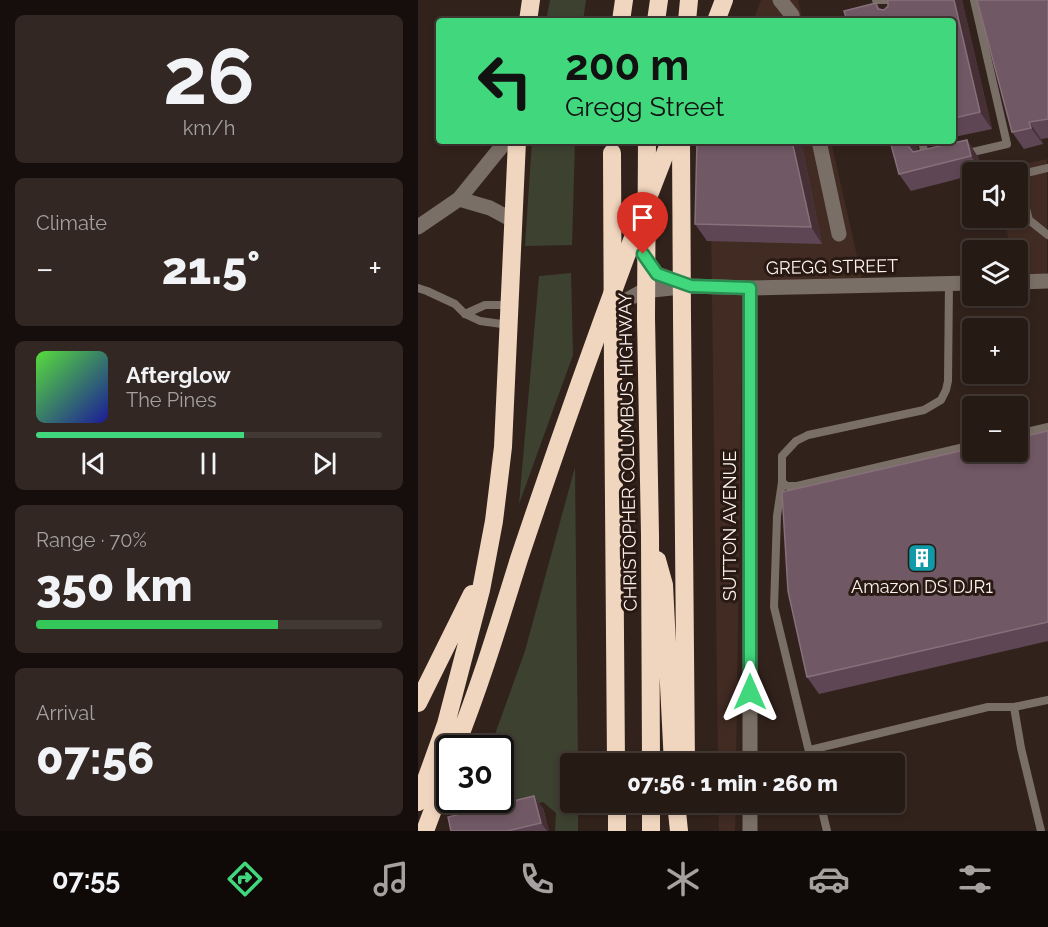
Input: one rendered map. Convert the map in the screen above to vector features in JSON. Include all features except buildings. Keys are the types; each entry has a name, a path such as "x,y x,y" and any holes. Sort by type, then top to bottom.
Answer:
{"highway":[{"path":"528,18 531,0"},
{"path":"621,18 624,0"},
{"path":"656,18 659,0"},
{"path":"687,18 689,0"},
{"path":"717,18 724,0"},
{"path":"418,802 446,724 486,565 494,521 504,447 517,144"},
{"name":"CHRISTOPHER COLUMBUS HIGHWAY","path":"647,144 646,318 651,753"},
{"path":"461,735 479,688 519,559 599,331 669,144"},
{"path":"681,144 686,753"},
{"name":"CHRISTOPHER COLUMBUS HIGHWAY","path":"613,147 616,753"},
{"path":"650,535 664,585 672,753"},
{"path":"418,703 486,565"},
{"path":"425,831 436,802"},
{"path":"617,813 617,831"},
{"path":"651,813 651,831"},
{"path":"677,813 679,831"},
{"path":"686,813 686,831"}],"street":[{"path":"782,0 792,18"},
{"path":"418,227 459,199 504,144"},
{"path":"820,144 839,234"},
{"path":"459,199 490,208 514,220"},
{"name":"GREGG STREET","path":"635,230 643,254 657,274 691,286"},
{"path":"1028,282 1048,281"},
{"name":"GREGG STREET","path":"599,331 622,302 643,291 691,286 750,288 962,283"},
{"name":"SUTTON AVENUE","path":"750,288 750,753"},
{"path":"750,813 750,831"}],"lane":[{"path":"876,0 888,0 892,10"},
{"path":"950,157 1007,144 974,0"},
{"path":"923,144 927,162 938,160"},
{"path":"1048,168 1022,174 1019,182 1029,220 1048,235"},
{"path":"810,753 774,607 777,516 782,482 782,456 796,441 808,435 924,410 941,400 948,381 949,284"},
{"path":"418,288 455,304 465,314 480,321 509,325"},
{"path":"418,295 427,291"},
{"path":"465,314 485,305 510,305"},
{"path":"1028,432 1048,427"},
{"path":"782,482 787,486 797,486 962,448"},
{"path":"810,750 988,707 1014,707 1048,700"},
{"path":"1014,707 1021,748 1041,831"},
{"path":"823,813 827,831"}],"shaded area":[{"path":"761,0 798,0 802,18 754,18"},
{"path":"710,144 832,144 863,282 743,281 736,753 718,753"},
{"path":"1047,159 1047,285 1028,284 1028,240 1009,240 1006,228 1028,228 1028,163"},
{"path":"718,813 736,813 735,831 719,831"}],"green space":[{"path":"550,0 586,0 583,18 547,18"},
{"path":"532,144 575,144 572,245 525,246"},
{"path":"571,273 573,355 519,504 539,276"},
{"path":"575,467 578,753 560,753 560,813 578,813 578,831 555,831 556,813 543,802 514,810 514,735 495,735 525,651"},
{"path":"467,813 503,813 463,824"}],"place":[{"name":"Amazon DS DJR1","path":"922,558"}],"route":[{"path":"643,254 657,274 691,286 750,288 750,692"}]}
